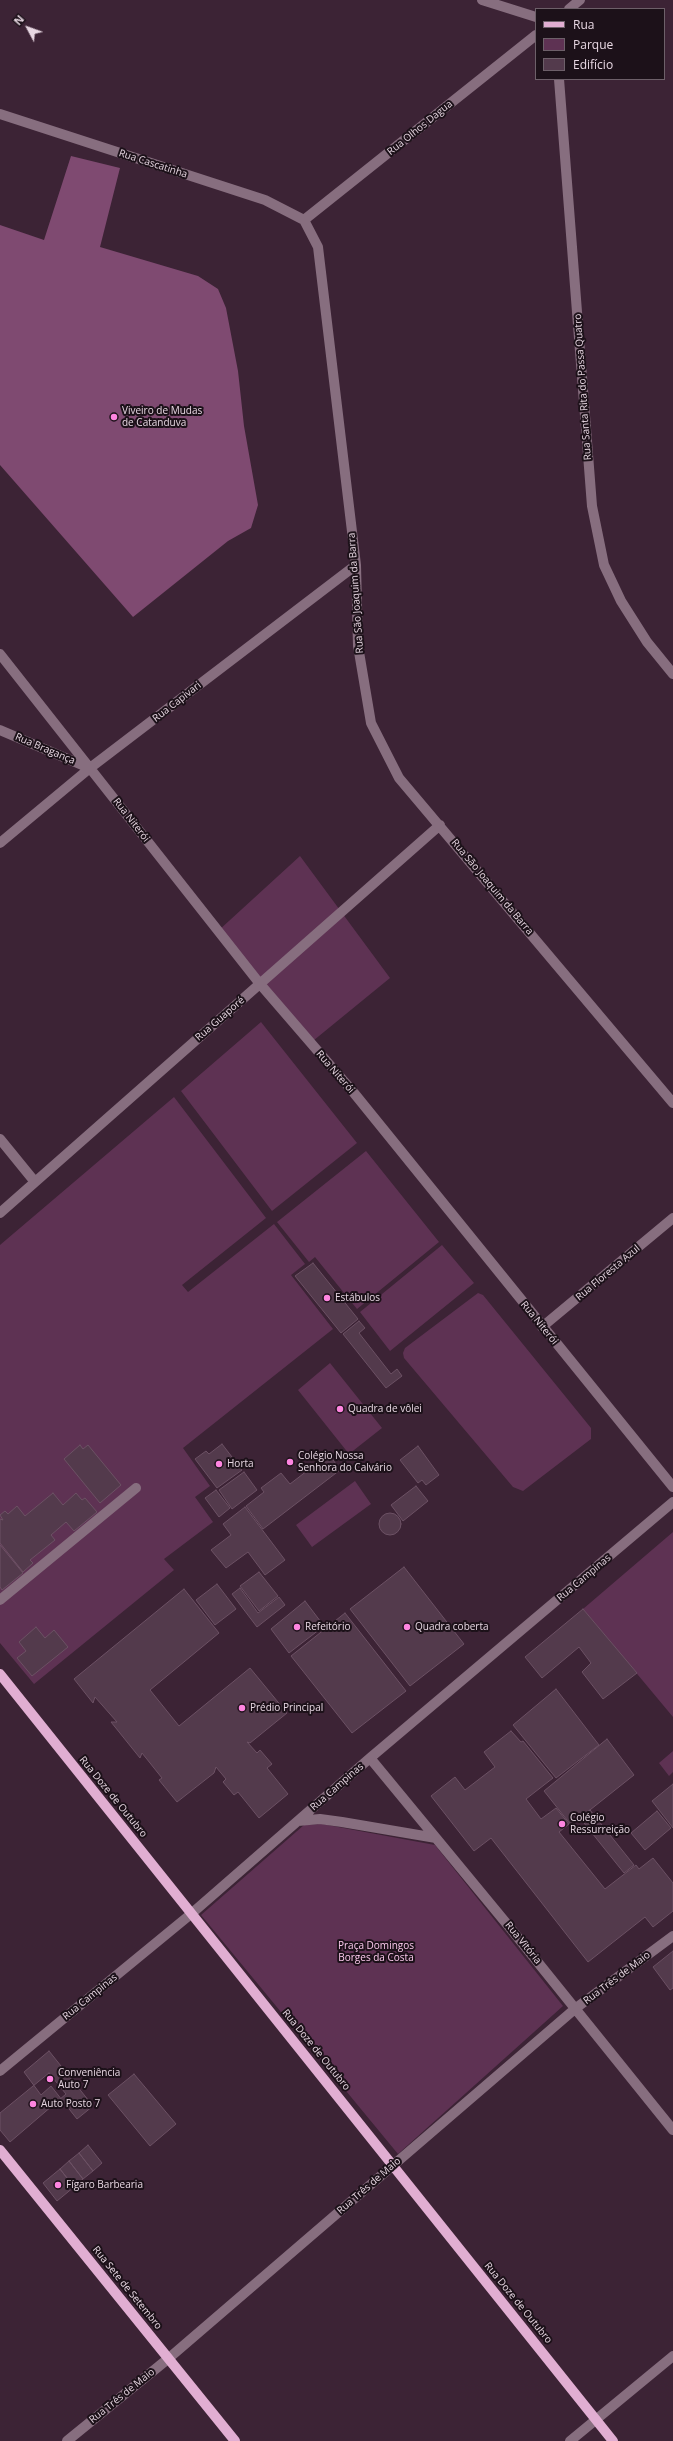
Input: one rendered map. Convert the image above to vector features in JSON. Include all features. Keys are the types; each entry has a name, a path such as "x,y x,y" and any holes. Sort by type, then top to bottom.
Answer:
{"main road":[{"name":"Rua Doze de Outubro","path":"0,1674 613,2441"},
{"name":"Rua Sete de Setembro","path":"0,2150 235,2441"}],"street":[{"path":"482,0 535,16"},
{"path":"570,8 580,0"},
{"name":"Rua Olhos Dagua","path":"304,220 535,36"},
{"name":"Rua Santa Rita do Passa Quatro","path":"559,80 592,506 604,565 621,601 647,642 673,674"},
{"name":"Rua Cascatinha","path":"0,114 265,200 304,220"},
{"name":"Rua São Joaquim da Barra","path":"304,220 318,247 356,565 358,646 371,723 399,778 673,1102"},
{"name":"Rua Capivari","path":"0,843 90,768 356,565"},
{"name":"Rua Niterói","path":"0,654 260,984 354,1093 673,1488"},
{"name":"Rua Bragança","path":"0,730 90,768"},
{"name":"Rua Guaporé","path":"0,1213 440,825"},
{"path":"0,1139 35,1182"},
{"name":"Rua Floresta Azul","path":"542,1327 673,1218"},
{"path":"0,1600 136,1488"},
{"name":"Rua Campinas","path":"0,2071 191,1914 370,1758 673,1502"},
{"name":"Rua Vitória","path":"370,1758 576,2008 673,2130"},
{"path":"297,1821 327,1820 436,1838"},
{"name":"Rua Três de Maio","path":"67,2441 169,2358 576,2008 673,1936"},
{"path":"570,2441 673,2356"}],"green space":[{"path":"300,856 390,978 308,1045 218,931"},
{"path":"261,1022 357,1143 272,1211 181,1091"},
{"path":"174,1097 266,1218 182,1285 188,1292 274,1224 305,1264 291,1275 333,1329 183,1448 210,1486 195,1497 213,1522 164,1559 174,1570 34,1684 0,1643 0,1245"},
{"path":"366,1151 439,1242 357,1309 315,1257 309,1262 277,1222"},
{"path":"442,1245 474,1283 390,1351 360,1312"},
{"path":"478,1293 483,1295 591,1428 591,1439 523,1491 513,1487 404,1358 403,1353 405,1348"},
{"name":"Quadra de vôlei","path":"330,1363 382,1428 349,1454 298,1390"},
{"path":"355,1481 371,1504 312,1547 296,1525"},
{"path":"673,1532 673,1717 583,1609"},
{"path":"673,1751 673,1772 669,1776 659,1763"},
{"name":"Praça Domingos Borges da Costa","path":"322,1824 435,1845 563,2006 398,2154 201,1915 304,1825"}],"shaded area":[{"path":"71,156 120,168 100,247 198,276 218,289 226,308 238,371 244,426 258,505 251,528 228,541 133,617 0,465 0,225 44,240"}],"building":[{"name":"Estábulos","path":"313,1263 358,1319 341,1333 295,1276"},
{"name":"Estábulos","path":"359,1321 365,1328 359,1333 391,1374 397,1369 402,1376 386,1388 343,1334"},
{"name":"Horta","path":"222,1444 242,1470 217,1488 195,1459 206,1451 209,1454"},
{"path":"80,1445 83,1449 88,1445 121,1485 100,1503 64,1459"},
{"path":"418,1446 439,1475 426,1485 422,1480 418,1483 400,1460"},
{"path":"329,1454 340,1470 263,1529 246,1506 264,1492 261,1488 281,1473 290,1484"},
{"name":"Horta","path":"244,1472 257,1490 232,1509 219,1490"},
{"path":"416,1486 428,1501 403,1521 391,1505"},
{"name":"Horta","path":"216,1490 230,1508 219,1517 205,1498"},
{"path":"53,1493 63,1505 76,1493 82,1500 85,1498 97,1512 74,1531 66,1522 51,1535 55,1540 30,1560 33,1563 23,1572 0,1543 0,1519 3,1520 0,1515 5,1511 8,1514 17,1506 25,1516"},
{"path":"245,1507 285,1560 265,1575 248,1552 226,1568 211,1550 231,1535 223,1524"},
{"path":"390,1513 394,1514 400,1520 400,1528 394,1534 390,1535 386,1534 380,1528 379,1524 380,1520 386,1514"},
{"path":"0,1545 23,1573 2,1590 0,1587"},
{"name":"Quadra coberta","path":"404,1567 464,1644 410,1686 350,1609"},
{"path":"259,1572 278,1596 259,1611 240,1586"},
{"path":"217,1584 236,1609 215,1625 196,1600"},
{"path":"240,1588 258,1613 279,1597 285,1605 257,1627 232,1594"},
{"name":"Prédio Principal","path":"184,1589 219,1633 150,1690 179,1726 250,1668 287,1713 250,1743 247,1742 257,1753 260,1750 272,1764 267,1768 288,1794 259,1818 238,1792 234,1795 223,1782 226,1779 216,1767 214,1773 177,1802 159,1780 162,1778 142,1753 140,1758 111,1722 117,1722 95,1697 93,1703 74,1679"},
{"name":"Refeitório","path":"305,1601 324,1626 289,1653 271,1629"},
{"path":"583,1609 637,1673 603,1699 582,1672 591,1663 579,1647 542,1678 525,1657"},
{"path":"345,1613 406,1691 352,1733 291,1656"},
{"path":"36,1627 45,1638 54,1630 68,1647 32,1676 17,1658 26,1651 19,1642"},
{"path":"556,1689 599,1745 556,1778 513,1725"},
{"path":"511,1731 521,1742 523,1741 553,1778 526,1799 541,1819 556,1808 569,1824 559,1832 605,1889 636,1865 639,1869 653,1858 673,1883 673,1911 653,1927 645,1917 588,1962 491,1838 474,1851 431,1796 455,1777 465,1790 495,1767 484,1752"},
{"path":"607,1739 634,1775 571,1825 544,1791"},
{"path":"673,1784 673,1828 652,1801"},
{"path":"590,1810 634,1865 624,1873 580,1818"},
{"path":"657,1811 671,1828 645,1850 631,1833"},
{"path":"673,1951 673,1988 670,1990 653,1967"},
{"name":"Conveniência Auto 7","path":"49,2051 93,2106 77,2119 51,2086 41,2095 24,2072"},
{"name":"Auto Posto 7","path":"49,2073 66,2094 10,2142 0,2130 0,2113"},
{"path":"134,2074 176,2124 150,2146 108,2095"},
{"path":"88,2145 102,2163 93,2171 79,2153"},
{"path":"79,2153 93,2171 83,2179 69,2161"},
{"path":"69,2161 83,2179 74,2187 60,2169"},
{"name":"Fígaro Barbearia","path":"60,2169 74,2187 57,2201 43,2183"}],"place":[{"name":"Viveiro de Mudas de Catanduva","path":"114,417"},
{"name":"Estábulos","path":"327,1298"},
{"name":"Quadra de vôlei","path":"340,1409"},
{"name":"Colégio Nossa Senhora do Calvário","path":"290,1462"},
{"name":"Horta","path":"219,1464"},
{"name":"Refeitório","path":"297,1627"},
{"name":"Quadra coberta","path":"407,1627"},
{"name":"Prédio Principal","path":"242,1708"},
{"name":"Colégio Ressurreição","path":"562,1824"},
{"name":"Conveniência Auto 7","path":"50,2079"},
{"name":"Auto Posto 7","path":"33,2104"},
{"name":"Fígaro Barbearia","path":"58,2185"}]}
